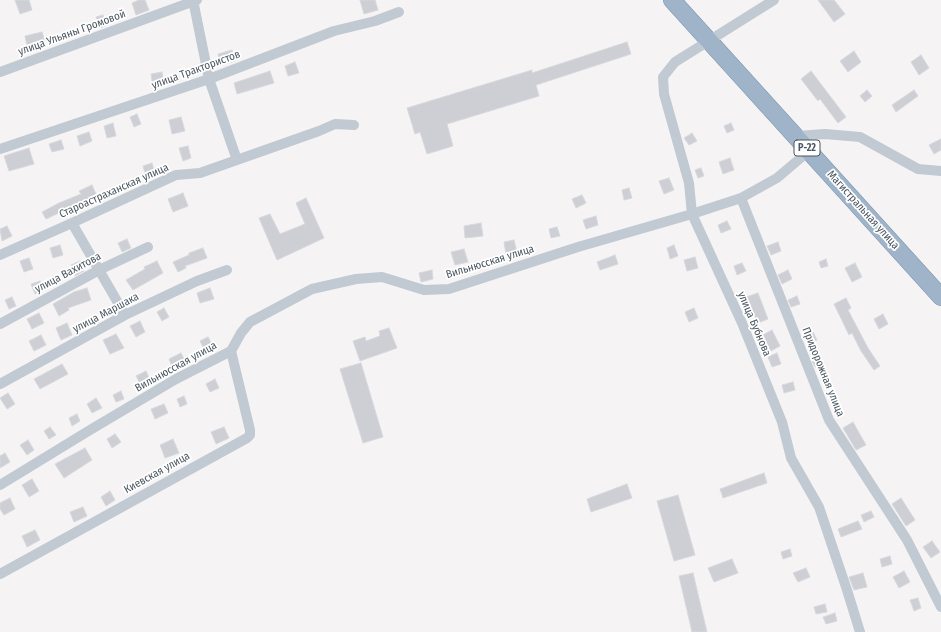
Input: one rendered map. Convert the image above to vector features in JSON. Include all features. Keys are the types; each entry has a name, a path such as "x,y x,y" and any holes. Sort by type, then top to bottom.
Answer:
{"highway":[{"name":"Магистральная улица","path":"672,0 810,150 941,296"}],"street":[{"name":"улица Ульяны Громовой","path":"0,72 194,0"},
{"path":"194,0 209,79 237,160"},
{"name":"улица Бубнова","path":"774,0 675,62 663,77 664,94 689,183 692,214 742,323 782,422 791,458 819,507 860,632"},
{"name":"улица Трактористов","path":"0,149 209,79 334,31 375,21 400,12"},
{"name":"Староастраханская улица","path":"0,254 176,176 200,173 335,124 354,125"},
{"path":"796,136 825,134 860,137 918,168 941,171"},
{"name":"Вильнюсская улица","path":"0,485 176,379 230,351 240,333 250,322 312,289 356,279 382,278 424,290 449,289 578,247 692,214 741,198 777,178 810,150"},
{"name":"Придорожная улица","path":"741,198 829,420 907,540 941,608"},
{"path":"72,223 126,315"},
{"name":"улица Вахитова","path":"0,324 99,270 148,247"},
{"name":"улица Маршака","path":"0,384 126,315 197,281 227,270"},
{"name":"Киевская улица","path":"0,574 247,438 250,435 250,430 230,351"}],"building":[{"path":"15,0 29,0 32,10 20,14"},
{"path":"139,0 145,0 149,10 136,15 132,3"},
{"path":"360,0 375,0 378,10 364,14"},
{"path":"818,0 834,0 845,14 834,22"},
{"path":"103,15 106,26 99,28 96,17"},
{"path":"42,32 45,41 27,46 25,36"},
{"path":"627,42 631,54 536,85 539,96 447,124 453,146 427,154 420,132 415,134 407,108 532,70 532,73"},
{"path":"232,50 235,61 221,65 218,54"},
{"path":"854,51 861,62 848,72 840,61"},
{"path":"921,55 929,68 919,75 911,62"},
{"path":"295,62 299,73 288,76 285,66"},
{"path":"270,71 274,83 237,94 234,83"},
{"path":"811,71 846,117 838,123 820,99 818,101 801,79"},
{"path":"162,72 164,85 153,87 151,74"},
{"path":"867,90 872,96 865,102 860,96"},
{"path":"914,90 918,96 896,112 892,105"},
{"path":"137,114 141,124 134,127 130,117"},
{"path":"181,117 185,131 172,134 169,120"},
{"path":"113,123 116,136 107,138 104,126"},
{"path":"731,123 734,130 727,133 724,126"},
{"path":"89,132 92,141 80,146 77,136"},
{"path":"692,133 697,141 689,145 684,138"},
{"path":"941,139 941,150 934,154 929,145"},
{"path":"61,140 64,149 52,152 49,144"},
{"path":"188,146 191,158 183,161 179,148"},
{"path":"29,148 34,164 9,171 4,156"},
{"path":"730,158 734,170 723,174 719,162"},
{"path":"152,163 155,174 146,177 143,166"},
{"path":"701,168 704,176 698,178 695,170"},
{"path":"669,178 674,190 664,194 659,181"},
{"path":"92,185 97,196 72,206 74,210 64,214 63,211 46,219 42,212 81,194 79,191"},
{"path":"629,188 632,198 624,200 622,190"},
{"path":"183,193 188,206 173,212 168,199"},
{"path":"582,195 586,203 576,208 572,199"},
{"path":"306,198 324,238 277,260 259,218 270,214 280,234 305,224 296,203"},
{"path":"596,216 598,225 586,229 583,220"},
{"path":"727,221 731,229 721,233 718,225"},
{"path":"481,223 483,236 465,238 464,226"},
{"path":"7,226 12,236 2,241 0,229"},
{"path":"557,227 560,236 551,238 549,229"},
{"path":"127,239 131,248 122,252 118,243"},
{"path":"514,240 517,252 506,254 504,242"},
{"path":"778,242 781,251 771,255 767,246"},
{"path":"60,245 63,255 53,258 50,248"},
{"path":"674,245 678,256 670,259 667,248"},
{"path":"203,248 207,258 185,266 186,268 178,272 173,262 189,255 189,253"},
{"path":"464,249 468,262 455,265 451,252"},
{"path":"615,255 618,264 600,270 597,262"},
{"path":"695,257 698,268 687,271 684,260"},
{"path":"29,258 33,269 24,272 20,261"},
{"path":"826,259 828,266 821,268 819,262"},
{"path":"80,261 84,271 75,276 71,265"},
{"path":"157,261 163,273 133,290 126,280 145,269 144,267"},
{"path":"742,263 746,271 737,275 734,266"},
{"path":"855,263 862,277 852,282 845,268"},
{"path":"432,270 433,279 421,282 419,273"},
{"path":"788,270 792,279 782,284 778,275"},
{"path":"40,281 43,291 35,294 31,284"},
{"path":"87,288 91,300 68,308 69,310 59,316 53,304 74,292"},
{"path":"210,288 214,299 200,303 197,293"},
{"path":"758,293 768,319 758,323 746,297"},
{"path":"797,296 800,304 791,307 788,300"},
{"path":"12,297 16,306 9,309 5,300"},
{"path":"846,298 851,308 848,310 868,348 880,366 874,370 861,351 852,333 849,335 834,304"},
{"path":"164,308 169,317 162,321 157,312"},
{"path":"694,308 698,318 689,322 685,312"},
{"path":"39,313 44,323 32,329 27,319"},
{"path":"883,314 888,324 879,329 874,319"},
{"path":"140,321 145,332 136,337 130,326"},
{"path":"67,323 72,335 61,340 56,328"},
{"path":"389,328 397,348 360,361 353,341 365,337 366,341 380,336 379,331"},
{"path":"772,330 780,346 771,351 763,335"},
{"path":"813,332 817,340 808,344 804,336"},
{"path":"116,334 124,348 110,354 103,340"},
{"path":"41,335 46,345 34,351 29,341"},
{"path":"208,337 213,346 205,351 200,341"},
{"path":"181,353 186,363 173,369 169,359"},
{"path":"777,353 781,364 772,367 768,357"},
{"path":"821,358 824,364 815,367 812,361"},
{"path":"361,363 383,437 363,443 340,369"},
{"path":"62,364 68,374 40,389 34,379"},
{"path":"146,371 151,382 142,387 136,376"},
{"path":"215,379 219,388 210,392 206,384"},
{"path":"793,382 795,390 784,393 782,385"},
{"path":"121,391 124,399 116,402 113,395"},
{"path":"8,393 15,404 7,409 0,398"},
{"path":"184,396 187,404 180,407 177,399"},
{"path":"96,398 102,408 92,413 87,404"},
{"path":"164,404 168,413 155,419 151,409"},
{"path":"77,414 80,421 72,426 69,418"},
{"path":"853,422 866,445 856,450 843,428"},
{"path":"50,427 56,435 49,439 44,431"},
{"path":"224,427 229,438 216,444 211,432"},
{"path":"115,434 121,442 112,448 107,439"},
{"path":"173,439 179,453 165,458 160,445"},
{"path":"28,440 34,450 27,455 20,445"},
{"path":"85,448 92,460 64,478 55,464"},
{"path":"5,453 10,462 0,468 0,456"},
{"path":"764,473 767,483 723,498 720,489"},
{"path":"32,479 39,491 29,497 22,485"},
{"path":"627,484 632,498 591,512 587,499"},
{"path":"110,491 115,500 106,506 101,497"},
{"path":"678,495 695,555 674,561 657,501"},
{"path":"10,498 15,509 4,515 0,509 0,503"},
{"path":"901,498 915,520 906,526 892,504"},
{"path":"83,507 87,516 74,522 70,512"},
{"path":"871,511 874,517 864,522 861,515"},
{"path":"858,521 862,529 841,537 838,529"},
{"path":"35,530 40,540 27,547 22,536"},
{"path":"932,541 940,552 931,558 923,547"},
{"path":"790,549 792,556 783,559 781,552"},
{"path":"890,556 892,564 882,567 880,559"},
{"path":"732,559 738,573 714,582 708,568"},
{"path":"806,568 810,577 798,582 793,573"},
{"path":"904,571 910,582 899,588 893,577"},
{"path":"693,573 707,632 692,632 679,576"},
{"path":"863,573 867,587 854,590 849,577"},
{"path":"918,598 921,608 914,611 910,600"},
{"path":"825,604 827,612 816,614 814,607"},
{"path":"835,613 837,621 826,624 823,617"}]}
